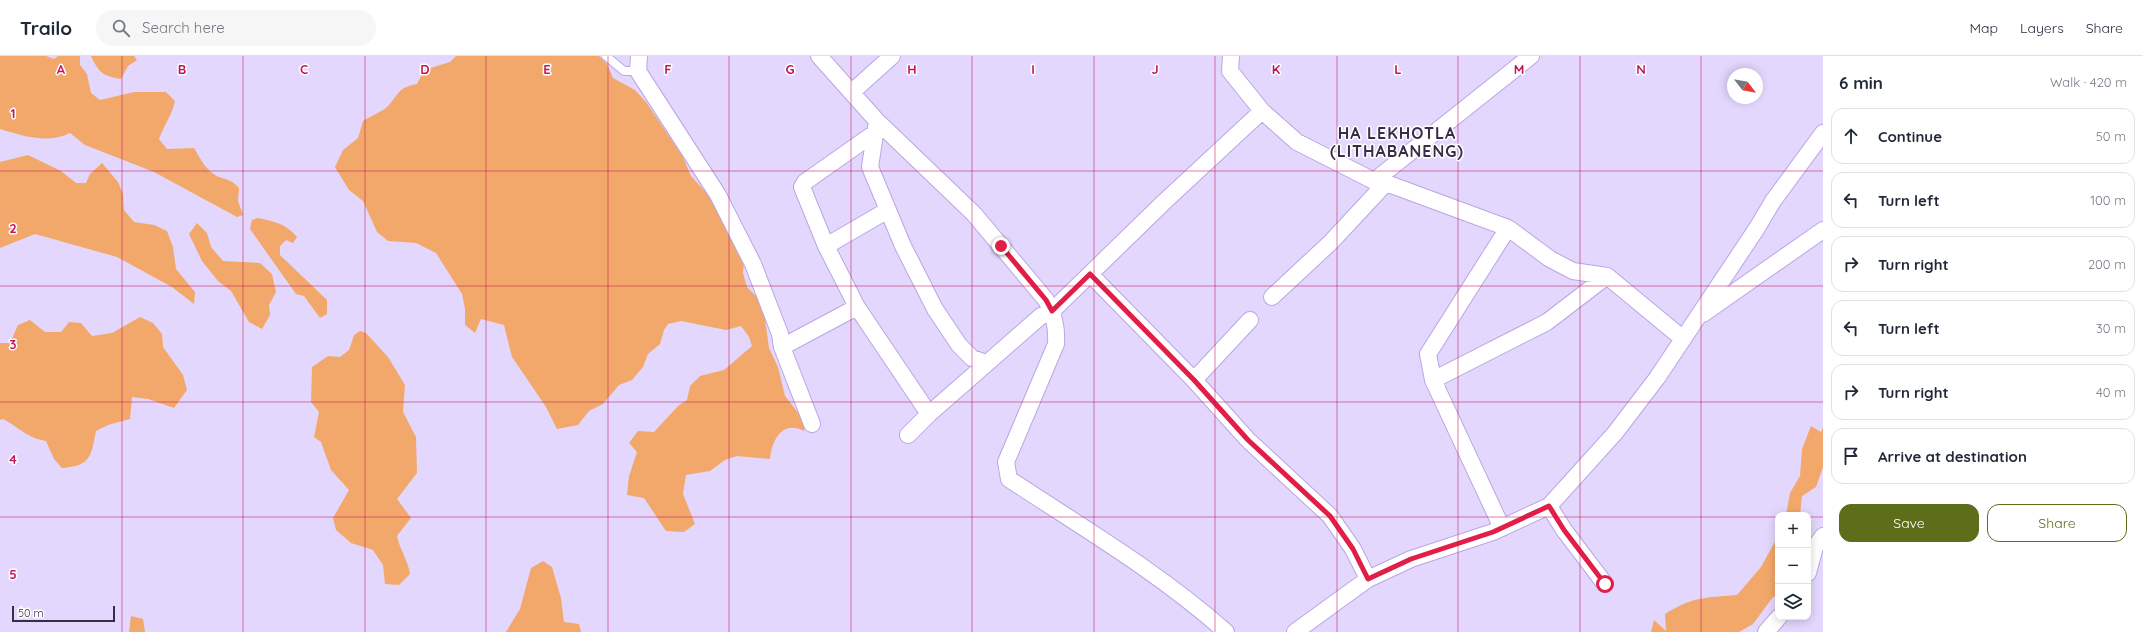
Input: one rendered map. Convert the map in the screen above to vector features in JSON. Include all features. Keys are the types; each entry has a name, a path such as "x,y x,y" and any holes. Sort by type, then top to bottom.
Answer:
{"street":[{"path":"819,56 852,92 876,126 974,214 1046,300 1052,311 1057,328 1056,344 1006,462 1009,479 1194,603 1226,632"},
{"path":"852,92 892,56"},
{"path":"1231,56 1230,71 1262,111 1297,142 1380,182 1508,228 1550,259 1573,271 1607,276 1682,338"},
{"path":"1272,297 1331,242 1380,182 1531,56"},
{"path":"638,64 718,195 753,264 780,334 782,347 812,424"},
{"path":"908,435 929,414 1040,316 1052,311 1163,203 1262,111"},
{"path":"876,126 870,167 903,246 935,309 959,344 972,358 986,364"},
{"path":"876,126 805,182 802,187 826,246 857,307 929,414"},
{"path":"1295,632 1368,579 1411,559 1502,528 1549,506 1615,434 1657,378 1682,338 1757,228 1773,201 1823,133"},
{"path":"826,246 888,210"},
{"path":"1502,528 1433,380 1428,354 1508,228"},
{"path":"1695,319 1823,230"},
{"path":"1090,274 1194,380 1248,440 1330,516 1353,549 1368,579"},
{"path":"1433,380 1547,322 1607,276"},
{"path":"782,347 857,307"},
{"path":"1194,380 1250,320"},
{"path":"1549,506 1564,530 1605,584"},
{"path":"1811,562 1815,547 1823,536"},
{"path":"1766,632 1776,620"}],"lane":[{"path":"606,56 624,71 638,64"}],"shaded area":[{"path":"0,56 46,56 54,59 58,56 80,56 80,65 87,74 91,93 100,100 134,92 166,92 175,101 159,139 167,149 194,148 210,171 217,176 235,184 239,188 238,201 243,215 237,217 154,172 85,145 70,133 53,138 35,138 0,129"},
{"path":"91,56 134,56 137,60 128,66 121,79 110,77 102,73"},
{"path":"456,56 599,56 607,64 613,78 635,90 646,102 683,157 691,176 712,199 744,261 743,273 747,287 757,297 764,312 769,348 778,367 785,396 806,423 804,431 796,428 790,428 784,430 780,434 773,445 770,459 737,456 725,460 710,471 686,475 683,494 695,524 684,532 666,531 644,498 627,495 629,476 637,452 629,443 638,431 654,432 678,406 687,400 690,386 700,376 724,370 752,346 749,337 741,326 726,330 681,321 668,324 664,330 660,344 648,354 643,367 632,380 619,385 603,404 589,411 578,425 557,429 546,407 512,357 504,325 481,319 475,333 465,325 465,309 462,294 436,253 416,243 388,241 377,232 363,201 349,190 335,167 343,150 358,138 363,121 388,106 402,89 417,84 424,70 450,62"},
{"path":"28,155 61,171 76,183 86,183 90,174 102,163 118,182 123,194 124,210 134,222 154,225 167,231 173,247 176,269 195,292 194,304 172,287 117,257 35,234 0,248 0,162"},
{"path":"258,218 269,220 284,226 297,237 293,243 286,240 280,246 280,255 327,300 327,314 320,318 304,296 296,294 250,229 252,220"},
{"path":"197,223 207,233 211,247 223,261 260,263 272,274 276,292 269,305 270,315 262,329 249,322 231,291 218,281 202,261 189,234"},
{"path":"140,317 153,323 162,334 163,347 183,375 187,390 174,408 148,399 132,397 130,419 108,425 96,431 93,447 88,458 79,465 62,468 54,459 46,441 34,438 3,419 0,420 0,343 10,343 18,325 30,320 45,332 61,332 69,322 81,323 92,336 112,333"},
{"path":"360,331 366,333 388,357 405,385 403,412 416,437 417,473 397,499 411,518 397,536 408,564 410,574 399,585 385,584 383,565 373,550 351,543 336,530 333,518 349,490 331,470 321,442 314,437 319,412 311,402 312,367 328,356 340,357 349,350 354,335"},
{"path":"1811,426 1821,432 1823,427 1823,467 1816,487 1802,496 1800,512 1787,512 1790,493 1800,476 1802,449"},
{"path":"1775,541 1775,597 1773,597 1753,624 1739,632 1651,632 1654,620 1666,631 1665,614 1684,604 1700,599 1737,595 1761,567"},
{"path":"543,561 552,567 561,598 564,622 579,624 581,632 506,632 520,609 531,568"},
{"path":"131,616 143,619 145,632 129,632"}],"district":[{"name":"HA LEKHOTLA (LITHABANENG)","path":"1397,142"}],"route":[{"path":"1001,246 1046,300 1052,311 1090,274 1194,380 1248,440 1330,516 1353,549 1368,579 1411,559 1493,532 1549,506 1564,530 1605,584"}]}
